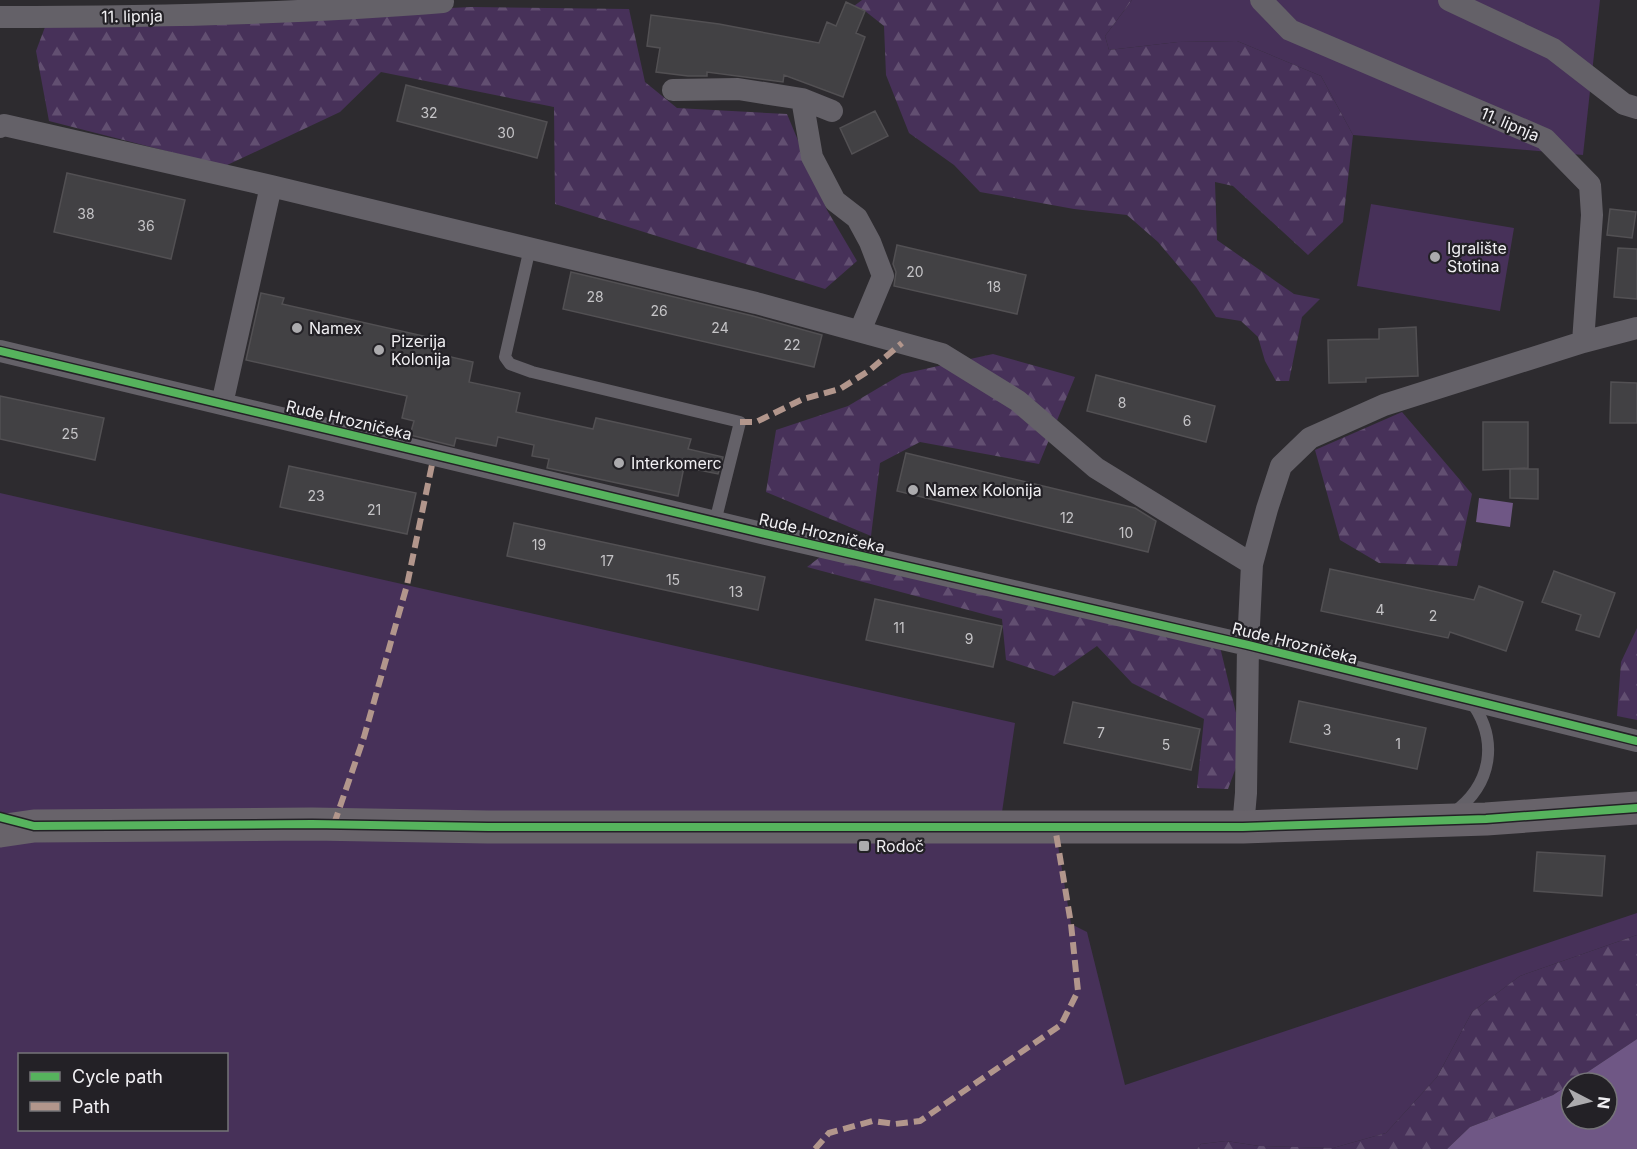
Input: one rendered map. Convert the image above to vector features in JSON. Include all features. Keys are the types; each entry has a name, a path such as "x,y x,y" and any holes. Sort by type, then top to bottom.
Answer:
{"main road":[{"path":"0,831 34,826 312,824 488,827 1243,827 1443,820 1637,808"},
{"path":"0,817 34,826"}],"street":[{"name":"11. lipnja","path":"1262,0 1290,30 1545,139 1590,185 1592,215 1582,342"},
{"path":"1449,0 1553,49 1624,104 1637,108"},
{"name":"11. lipnja","path":"0,17 220,14 385,7 443,2"},
{"path":"673,90 738,89 802,99 832,111"},
{"path":"802,99 812,157 835,201 857,218 870,242 883,276 860,332"},
{"path":"1,121 756,303 942,354 1018,401 1096,468 1252,564"},
{"path":"222,404 271,186"},
{"path":"1582,342 1637,328"},
{"name":"Rude Hrozničeka","path":"1243,827 1246,794 1248,645 1252,564 1281,466 1310,438 1384,405 1582,342"},
{"name":"Rude Hrozničeka","path":"0,351 715,522 1248,645 1637,741"}],"lane":[{"path":"530,248 505,357 510,364 532,372 740,422 715,522"},
{"path":"1443,820 1464,806 1476,792 1485,773 1488,740 1484,724 1469,699"}],"green space":[{"path":"862,0 1132,0 1105,36 1109,50 1178,42 1237,41 1321,76 1353,135 1343,222 1308,255 1233,186 1215,182 1217,240 1294,294 1320,299 1302,317 1289,381 1276,381 1265,361 1258,337 1241,321 1216,317 1196,287 1158,242 1127,215 1074,209 980,192 954,165 909,133 886,75 884,26 865,11 854,6"},
{"path":"1132,0 1600,0 1583,155 1353,135 1321,76 1237,41 1178,42 1109,50 1105,36"},
{"path":"471,7 629,9 645,82 677,108 787,114 827,210 857,261 825,289 555,204 554,107 381,72 340,112 225,166 49,121 36,51 45,27"},
{"name":"Igralište Stotina","path":"1371,204 1514,228 1500,311 1357,286"},
{"path":"993,354 1075,377 1039,464 920,442 880,463 871,536 766,492 776,430 848,406 902,374"},
{"path":"1402,412 1472,494 1457,566 1379,563 1340,540 1315,450"},
{"path":"0,493 1015,723 1000,826 1055,827 1071,924 1087,932 1125,1085 1637,913 1637,935 1520,976 1472,1012 1437,1077 1386,1133 1333,1148 1259,1146 1226,1141 1201,1144 1197,1149 0,1149"},
{"path":"820,557 1220,647 1237,717 1238,762 1228,789 1197,788 1204,719 1132,683 1097,646 1054,676 1006,660 1002,619 807,567"},
{"path":"1637,628 1637,720 1617,716 1621,662"},
{"path":"1637,935 1637,1039 1589,1071 1559,1071 1559,1091 1470,1127 1447,1149 1197,1149 1201,1144 1226,1141 1259,1146 1333,1148 1386,1133 1437,1077 1472,1012 1520,976"}],"shaded area":[{"path":"1479,498 1513,503 1510,527 1476,522"},
{"path":"1637,1039 1637,1149 1447,1149 1470,1127 1559,1091 1559,1131 1619,1131 1619,1071 1589,1071"}],"building":[{"path":"846,2 865,11 856,33 865,37 843,97 784,75 783,82 707,72 707,76 688,76 656,72 660,48 647,46 651,15 719,24 819,43 827,22 836,26"},
{"path":"406,85 547,122 537,158 397,121"},
{"path":"875,111 888,136 852,154 840,128"},
{"path":"67,173 185,200 171,259 54,232"},
{"path":"1610,209 1636,212 1632,238 1607,235"},
{"path":"897,245 1026,275 1017,314 894,286 896,272 893,264"},
{"path":"1618,248 1637,249 1637,299 1614,297"},
{"path":"571,272 822,335 814,367 563,309"},
{"path":"261,293 284,298 282,304 441,340 438,354 473,362 469,382 520,393 516,412 593,429 596,418 691,439 688,449 723,457 718,474 684,467 678,496 547,468 549,459 532,456 534,445 498,437 496,446 456,438 454,446 410,435 414,421 402,418 407,396 246,360"},
{"path":"1416,327 1418,376 1366,378 1366,382 1329,383 1328,340 1379,339 1379,329"},
{"path":"1096,375 1215,406 1206,442 1087,411"},
{"path":"1611,382 1637,383 1637,423 1610,423"},
{"path":"0,396 104,418 95,460 0,439"},
{"path":"1483,422 1528,422 1528,468 1483,470"},
{"path":"906,453 1135,508 1156,521 1148,552 897,491"},
{"path":"289,466 416,493 407,534 280,507"},
{"path":"1510,469 1538,469 1538,499 1510,498"},
{"path":"514,523 765,577 758,610 507,556"},
{"path":"1330,569 1474,600 1479,586 1523,602 1506,651 1450,632 1448,638 1321,611"},
{"path":"1554,571 1615,593 1599,637 1576,630 1581,615 1542,602"},
{"path":"875,599 1002,626 993,667 866,640"},
{"path":"1299,701 1426,728 1417,769 1290,742"},
{"path":"1073,702 1200,729 1191,770 1064,743"},
{"path":"1537,852 1605,856 1602,896 1534,891"}],"marked path":[{"path":"740,422 756,422 803,399 840,389 870,370 902,343"},
{"path":"334,824 364,737 407,585 434,455"},
{"path":"815,1149 829,1133 873,1121 895,1124 920,1121 1061,1025 1078,991 1071,924 1055,827"}],"cycle path":[{"path":"0,351 766,534 1248,645 1637,741"},
{"path":"0,817 34,826 312,824 488,827 1243,827 1486,819 1637,808"}],"place":[{"name":"Igralište Stotina","path":"1435,257"},
{"name":"Namex","path":"297,328"},
{"name":"Pizerija Kolonija","path":"379,350"},
{"name":"Interkomerc","path":"619,463"},
{"name":"Namex Kolonija","path":"913,490"},
{"name":"Rodoč","path":"864,846"}]}
